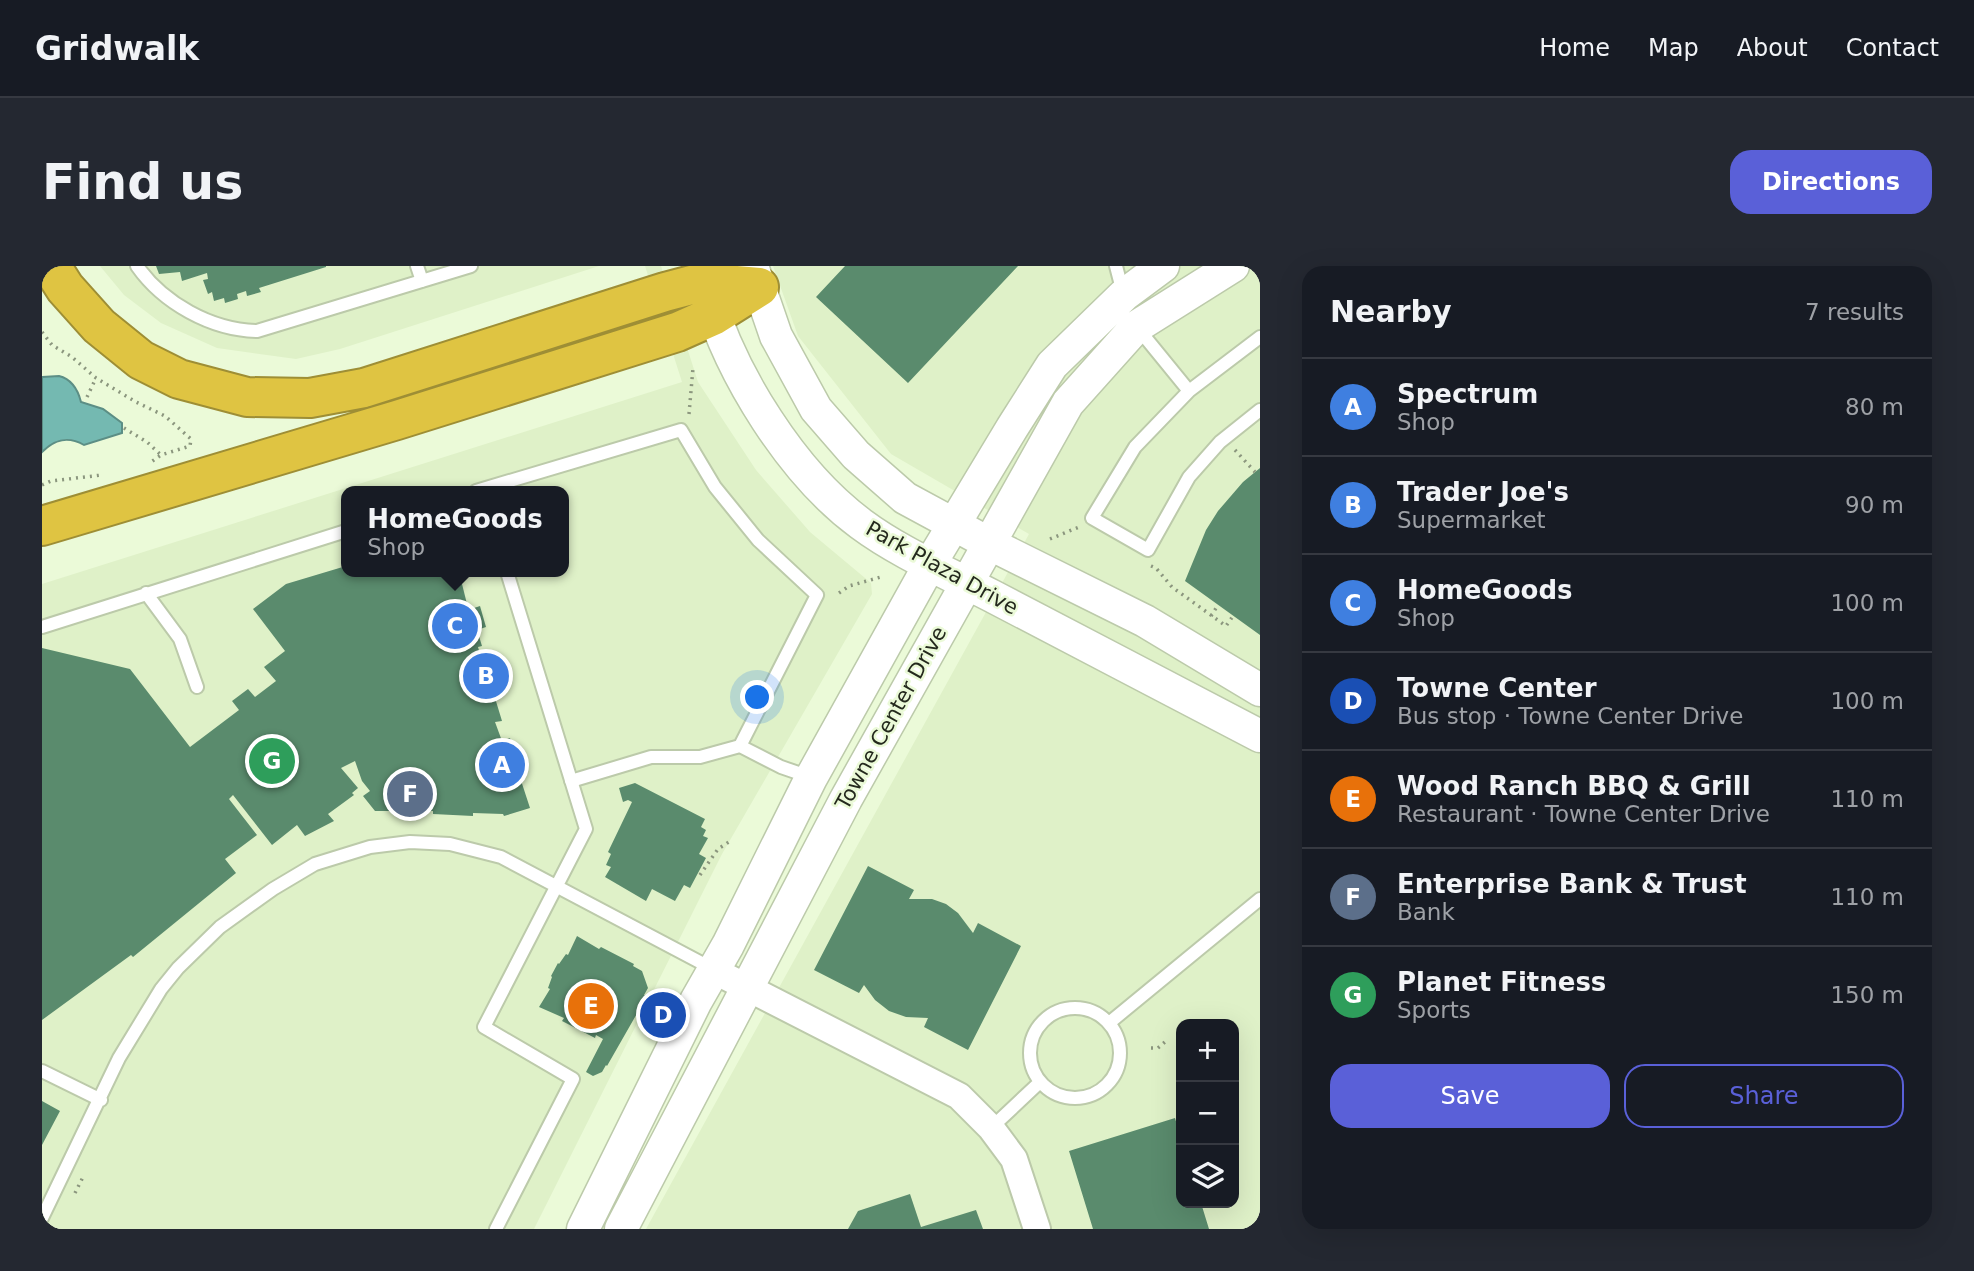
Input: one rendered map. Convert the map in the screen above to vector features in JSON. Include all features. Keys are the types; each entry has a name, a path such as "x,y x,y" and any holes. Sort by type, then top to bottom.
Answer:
{"highway":[{"path":"51,266 65,288 99,326 141,360 179,379 247,397 310,398 364,388 665,292 705,288 756,276"},
{"path":"42,526 397,421 677,332 705,288"}],"street":[{"name":"Towne Center Drive","path":"583,1229 811,778 930,564 1052,365 1127,302 1163,266"},
{"name":"Towne Center Drive","path":"621,1229 746,987 966,582 1127,302 1233,266"},
{"name":"Park Plaza Drive","path":"756,276 785,356 816,409 856,455 905,498 990,544 1145,621 1260,690"},
{"name":"Park Plaza Drive","path":"705,288 752,396 788,451 829,496 861,524 930,564 1260,736"},
{"path":"713,970 958,1096 991,1128 1014,1159 1037,1229"}],"lane":[{"path":"137,266 164,297 206,319 243,331 257,331 471,266"},
{"path":"417,266 422,281"},
{"path":"1127,302 1189,391"},
{"path":"1260,337 1189,391 1135,447 1092,518 1148,550 1189,477 1220,442 1260,410"},
{"path":"496,486 681,430 715,487 758,540 817,595 740,746"},
{"path":"42,626 341,533"},
{"path":"496,1229 573,1079 484,1027 586,829 509,577"},
{"path":"146,593 180,639 197,687"},
{"path":"571,782 651,758 700,757 740,746 781,767 811,778"},
{"path":"42,1219 119,1058 138,1025 178,968 220,928 273,888 315,864 370,848 410,842 450,844 502,857 713,970"},
{"path":"1109,1023 1260,899"},
{"path":"1071,1008 1098,1014 1109,1023 1120,1049 1119,1064 1114,1077 1104,1088 1092,1096 1078,1099 1061,1097 1050,1092 1040,1082 1032,1070 1031,1042 1036,1029 1045,1019 1057,1011 1071,1008"},
{"path":"42,1071 101,1100"},
{"path":"991,1128 1040,1082"}],"path":[{"path":"43,335 96,378 165,416 191,439 190,446 161,455 143,467"},
{"path":"689,414 693,368"},
{"path":"87,397 96,378"},
{"path":"124,428 147,442 161,455"},
{"path":"1235,449 1255,472"},
{"path":"42,485 51,481 94,475 110,476"},
{"path":"1050,539 1079,527"},
{"path":"1150,566 1156,568 1172,587 1220,623 1226,626 1233,616"},
{"path":"839,593 849,586 881,578"},
{"path":"1211,616 1218,605"},
{"path":"1214,632 1220,623"},
{"path":"701,876 718,849 732,840"},
{"path":"1151,1048 1158,1048 1166,1041"}],"shaded area":[{"path":"100,266 599,266 340,349 296,359 217,348 161,323 124,295"},
{"path":"645,266 661,266 698,382 756,470 810,532 871,583 872,594 722,854 534,1229 42,1229 42,584 341,490 341,577 569,577 569,486 352,486 682,382"},
{"path":"773,266 1260,266 1260,1229 646,1229 1029,534 891,454 798,336"}],"water":[{"path":"59,376 73,386 81,402 103,409 122,423 122,433 84,445 73,440 62,440 42,452 42,377"}],"building":[{"path":"156,266 326,267 259,288 261,292 247,296 246,291 237,294 238,299 225,303 224,298 214,301 212,292 208,294 203,280 208,279 207,273 182,281 180,272 159,274"},
{"path":"845,266 1018,266 908,383 816,297"},
{"path":"1260,468 1260,635 1185,581 1206,530 1218,511 1243,482"},
{"path":"341,568 341,577 460,577 467,604 469,603 471,609 480,606 486,627 477,630 482,646 478,647 481,658 485,657 498,697 495,698 502,721 495,722 502,741 510,738 514,752 512,753 530,808 504,816 473,813 473,816 433,814 433,811 375,811 363,796 370,791 362,781 355,761 341,768 358,788 352,793 354,795 328,814 334,821 305,836 297,825 272,845 233,795 229,799 257,835 225,859 236,873 133,957 131,955 42,1020 42,648 130,669 190,747 239,710 232,701 248,689 255,697 276,681 264,667 285,651 253,609 286,584"},
{"path":"635,783 705,819 701,827 706,830 703,836 708,838 699,854 706,858 690,888 684,885 675,901 652,889 646,901 605,877 611,867 606,865 611,854 608,852 632,802 623,802 619,788"},
{"path":"868,866 914,890 909,899 932,899 946,904 958,913 973,933 978,923 1021,946 968,1050 924,1027 928,1018 906,1017 889,1011 875,1000 864,985 859,993 814,970"},
{"path":"577,936 634,964 633,966 642,971 648,988 644,995 647,996 607,1066 593,1076 586,1072 603,1039 596,1035 595,1038 562,1021 564,1018 539,1007 550,989 551,976 558,963 568,955"},
{"path":"42,1101 60,1111 42,1145"},
{"path":"1175,1118 1176,1208 1203,1208 1209,1229 1093,1229 1069,1151"},
{"path":"910,1194 921,1227 976,1210 983,1229 848,1229 858,1211"}],"place":[{"name":"HomeGoods","path":"455,626"},
{"name":"Trader Joe's","path":"486,676"},
{"name":"Planet Fitness","path":"272,761"},
{"name":"Spectrum","path":"502,765"},
{"name":"Enterprise Bank & Trust","path":"410,794"},
{"name":"Wood Ranch BBQ & Grill","path":"591,1006"},
{"name":"Towne Center","path":"663,1015"}]}
